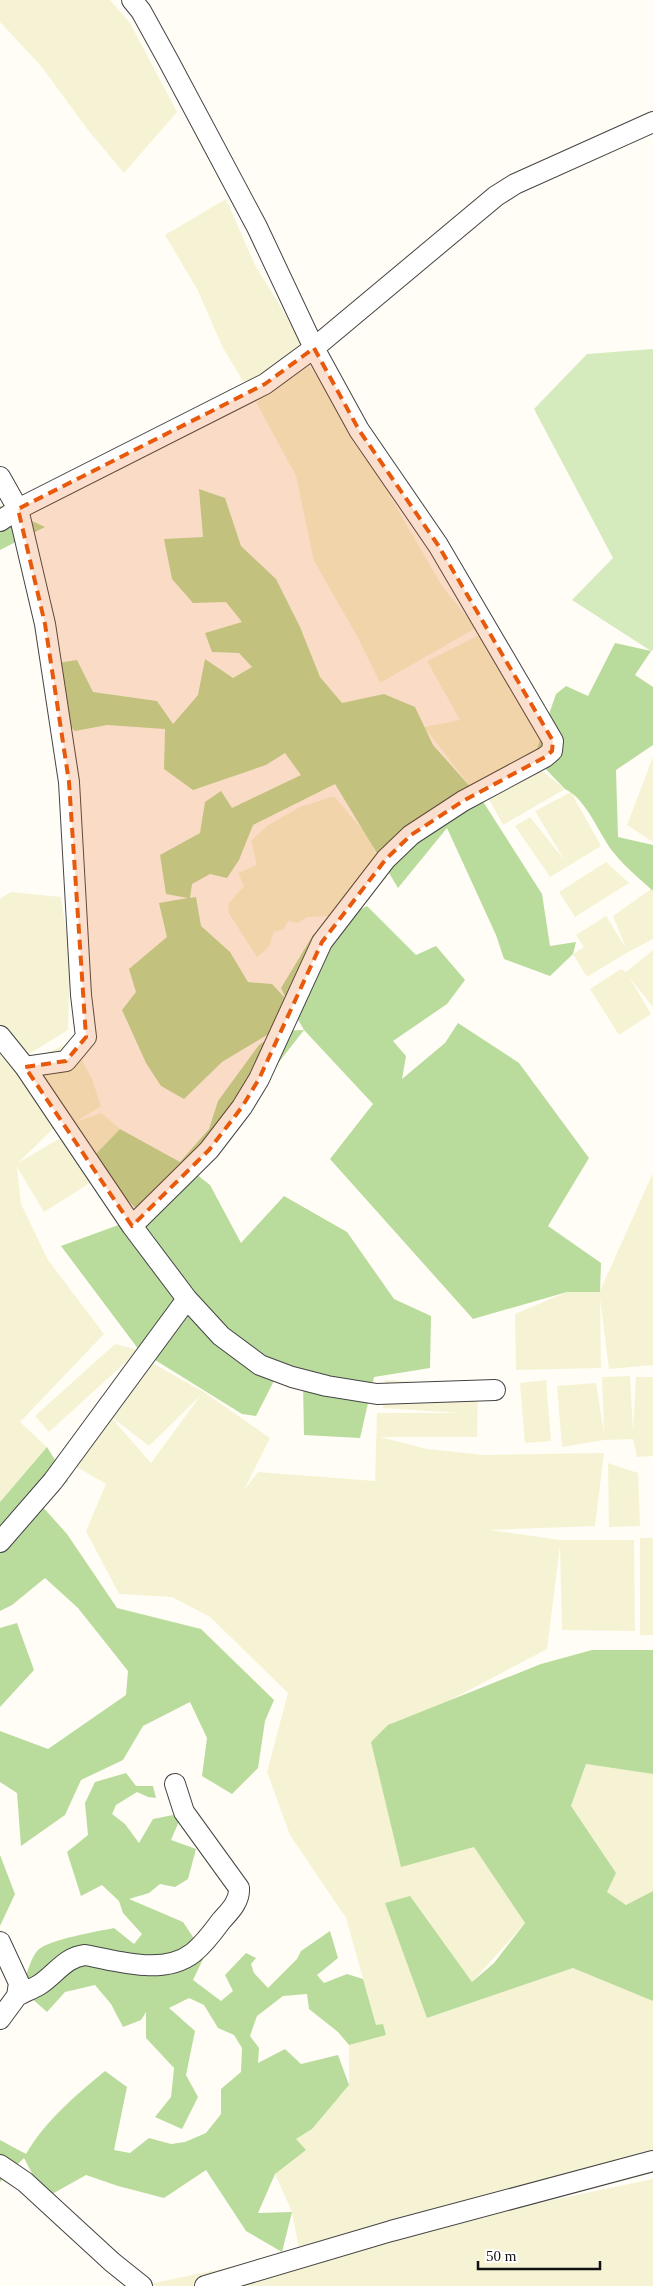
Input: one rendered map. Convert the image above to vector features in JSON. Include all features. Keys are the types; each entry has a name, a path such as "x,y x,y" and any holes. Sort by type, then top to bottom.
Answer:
{"street":[{"path":"132,1226 209,1150 242,1107 259,1079 322,942 386,859 411,834 455,806 545,757 552,751 553,742 438,546 359,430 314,348 257,227 140,4"},
{"path":"0,522 18,508 265,384 314,348 496,196 515,184 653,122"},
{"path":"0,477 18,508 45,624 69,782 81,994 86,1037 66,1061 25,1067"},
{"path":"0,1036 25,1067 132,1226 187,1299 221,1336 260,1365 292,1377 327,1386 377,1394 495,1390"},
{"path":"0,1542 53,1481 187,1299"},
{"path":"0,2019 18,1996 40,1984 70,1959 77,1956 85,1955 140,1965 176,1962 193,1952 210,1935 236,1902 239,1888 184,1812 175,1784"},
{"path":"0,1942 16,1973 19,1983 18,1996"},
{"path":"205,2286 391,2231 653,2161"},
{"path":"0,2165 25,2182 112,2262 142,2286"}],"highlighted area":[{"path":"314,348 359,430 438,545 553,741 552,751 545,757 463,801 411,835 386,859 322,942 259,1079 242,1107 209,1150 132,1226 25,1067 66,1061 86,1037 69,782 45,624 18,509 265,384"}],"shaded area":[{"path":"0,0 110,0 130,23 177,112 124,173 88,130 41,66 0,22"},
{"path":"226,199 255,265 302,342 249,391 223,348 197,289 165,235"},
{"path":"305,361 323,384 355,435 442,586 476,628 380,683 358,638 314,561 296,476 256,402"},
{"path":"481,634 540,741 534,757 473,790 424,727 460,720 427,661"},
{"path":"653,757 653,842 627,825"},
{"path":"533,764 565,789 503,825 485,792"},
{"path":"571,792 601,846 550,877 515,826 530,817 565,861 535,811"},
{"path":"334,796 367,835 387,878 373,890 332,916 307,917 298,923 288,921 284,929 274,932 269,947 257,957 228,912 229,903 244,886 238,873 257,865 251,841 268,825 300,807"},
{"path":"606,862 629,883 575,917 559,892"},
{"path":"651,889 653,892 653,939 587,977 573,954 584,947 576,935 606,916 626,948 613,916"},
{"path":"11,892 61,897 70,957 68,1030 14,1063 59,1123 18,1163 62,1137 90,1183 44,1212 17,1167 21,1204 48,1260 104,1334 20,1422 47,1447 0,1502 0,899"},
{"path":"653,950 653,1007 629,977 651,1014 619,1035 590,989 621,969 626,972"},
{"path":"72,1041 92,1079 101,1106 76,1122 101,1113 120,1129 90,1160 28,1062"},
{"path":"653,1173 653,1365 609,1369 600,1299 601,1368 516,1370 515,1314 567,1292 600,1291"},
{"path":"115,1344 139,1350 49,1432 35,1416"},
{"path":"145,1359 204,1392 270,1438 244,1490 258,1472 375,1481 377,1413 461,1413 383,1408 385,1380 478,1386 477,1437 380,1437 427,1449 484,1455 604,1453 595,1526 490,1530 560,1540 634,1540 635,1631 562,1630 560,1545 547,1649 371,1742 474,1847 525,1923 472,1982 410,1897 427,2018 573,1968 653,1991 653,2152 299,2249 292,2212 275,2174 296,2139 312,2129 349,2085 349,2045 376,2025 346,1918 290,1835 267,1772 288,1693 210,1617 172,1597 119,1594 86,1531 106,1484 68,1462","holes":["201,1395 151,1463 108,1414 149,1446"]},
{"path":"630,1376 633,1431 636,1377 653,1377 653,1456 637,1457 633,1439 604,1440 562,1447 557,1386 596,1383 604,1433 602,1377"},
{"path":"546,1380 551,1441 525,1443 520,1383"},
{"path":"608,1463 638,1473 640,1526 609,1527"},
{"path":"640,1538 653,1538 653,1635 640,1635"},
{"path":"586,1764 653,1774 653,1891 626,1905 606,1892 571,1806"},
{"path":"653,2179 653,2286 139,2286"}],"green space":[{"path":"653,349 653,650 651,651 572,600 613,558 534,409 587,354"},
{"path":"199,489 225,498 241,546 276,579 300,627 320,677 342,703 384,694 415,707 433,745 482,800 542,894 550,946 576,942 573,954 550,976 504,959 496,935 447,828 398,888 335,784 253,825 239,860 227,878 210,874 192,884 190,898 196,897 201,926 230,952 248,982 272,984 286,999 281,988 313,935 367,906 416,955 436,946 465,980 447,1004 393,1041 406,1056 402,1079 445,1043 458,1023 519,1063 589,1158 548,1226 601,1263 600,1292 567,1292 473,1319 330,1159 373,1104 304,1030 288,1002 282,1026 222,1062 184,1099 161,1086 146,1063 122,1010 136,992 129,969 167,937 159,903 188,898 166,894 160,855 200,833 205,802 221,791 232,808 301,775 285,753 266,765 193,790 164,769 165,729 107,725 75,731 50,708 44,665 77,660 93,692 157,701 173,724 198,695 205,659 233,678 252,667 239,653 212,652 205,633 242,622 226,602 193,603 172,579 164,539 203,537"},
{"path":"0,506 45,527 0,550"},
{"path":"615,643 651,651 635,675 653,687 653,745 616,770 618,837 653,845 653,891 614,853 580,801 565,789 534,757 556,694 566,686 588,696"},
{"path":"304,1030 218,1140 198,1157 181,1162 210,1185 241,1243 284,1196 347,1232 394,1299 431,1316 430,1368 374,1377 360,1438 304,1435 303,1385 276,1377 256,1416 242,1414 139,1350 61,1246 143,1216 90,1160 120,1129 180,1162 209,1129 218,1101 259,1045 279,1031"},
{"path":"47,1447 68,1481 41,1505 67,1534 117,1608 201,1629 274,1700 265,1721 258,1768 232,1794 202,1776 207,1738 190,1702 143,1726 123,1760 81,1780 65,1815 21,1846 17,1793 0,1782 0,1731 48,1749 126,1695 128,1671 78,1608 45,1578 12,1605 0,1611 0,1502"},
{"path":"17,1623 34,1670 0,1707 0,1628"},
{"path":"592,1650 653,1650 653,1774 586,1764 571,1806 616,1873 607,1892 626,1905 653,1891 653,2001 573,1968 427,2018 385,1903 410,1896 472,1982 494,1963 525,1923 474,1847 401,1867 371,1742 388,1725 541,1664"},
{"path":"126,1773 136,1786 153,1786 156,1798 137,1792 116,1805 112,1814 125,1824 139,1843 153,1819 173,1815 180,1819 171,1840 196,1849 188,1879 175,1887 160,1884 149,1893 129,1899 183,1922 205,1955 193,1980 221,2001 233,1991 225,1975 246,1953 256,1958 251,1964 254,1973 268,1988 297,1959 301,1951 330,1931 338,1958 317,1975 324,1983 347,1974 363,1979 376,2025 383,2024 386,2035 349,2045 338,2032 309,2009 307,1994 283,1996 257,2016 250,2036 259,2048 258,2063 285,2049 301,2064 338,2055 349,2085 312,2129 296,2139 306,2150 275,2174 258,2213 292,2212 282,2252 246,2231 206,2170 164,2198 118,2186 86,2175 45,2198 24,2158 0,2182 0,2140 26,2154 52,2119 105,2071 127,2087 114,2150 130,2153 149,2138 171,2144 185,2142 206,2133 221,2114 221,2089 241,2072 242,2048 234,2035 218,2028 204,2005 189,1998 169,2008 195,2031 186,2075 198,2097 182,2129 155,2117 171,2097 174,2068 146,2038 146,2012 141,2020 123,2027 111,2004 95,1985 65,1992 47,2012 22,1990 32,1959 43,1946 74,1936 114,1928 134,1944 142,1934 123,1913 119,1901 102,1885 81,1896 67,1852 88,1835 85,1803 95,1782"},
{"path":"0,1855 15,1894 0,1926"}]}
